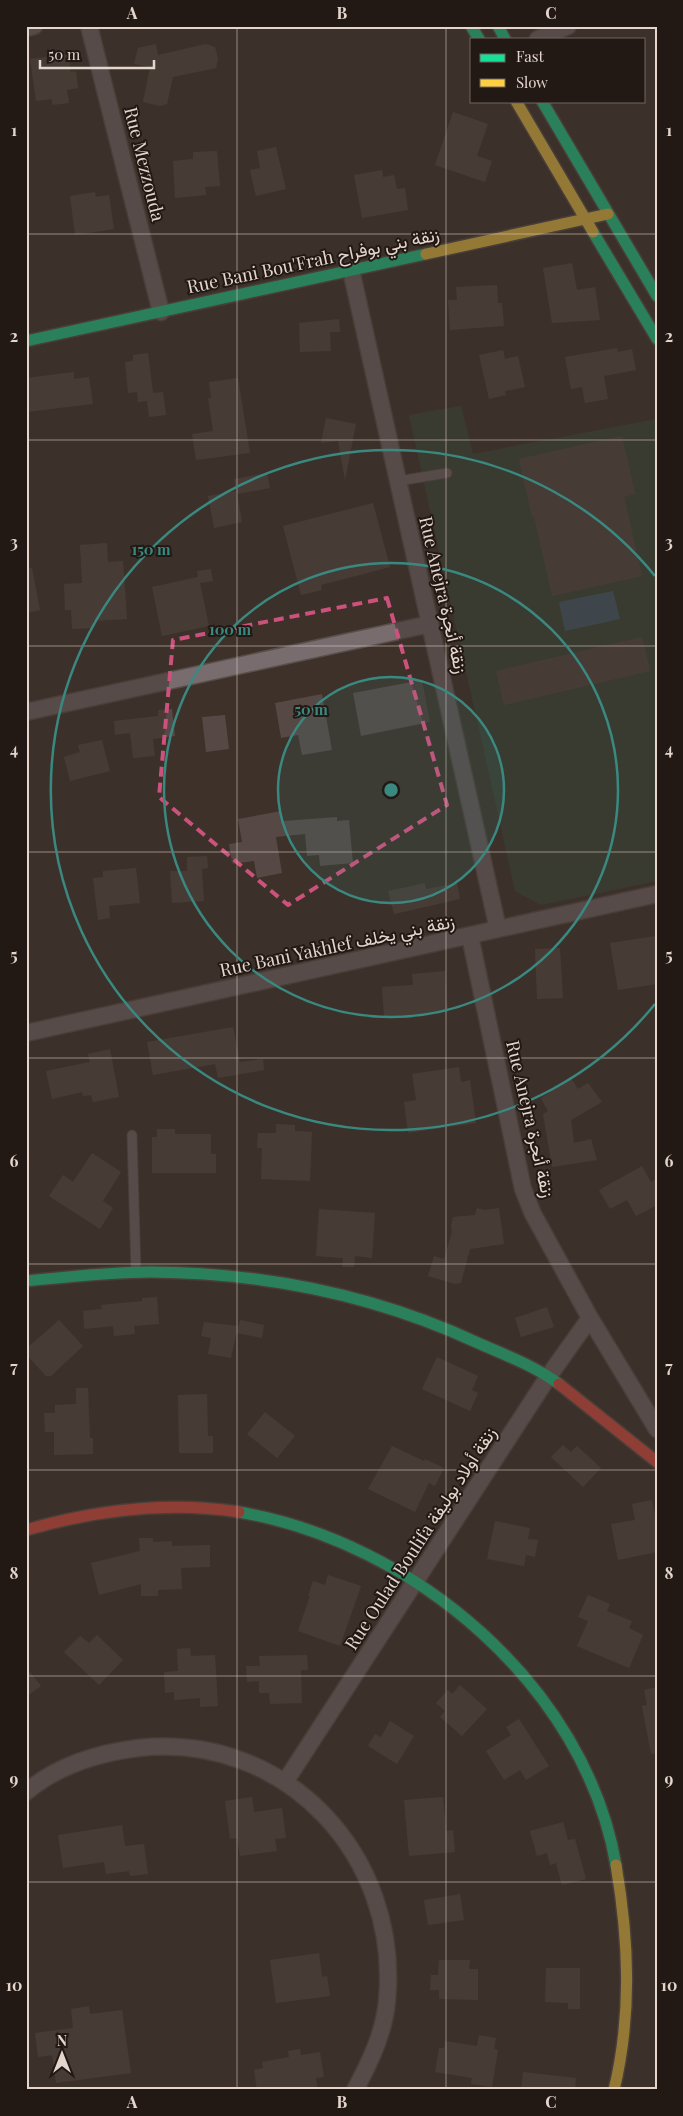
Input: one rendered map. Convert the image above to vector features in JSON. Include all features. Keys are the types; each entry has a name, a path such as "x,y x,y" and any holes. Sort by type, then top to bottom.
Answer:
{"street":[{"path":"26,28 34,26"},
{"name":"Rue Mezzouda","path":"89,26 161,312"},
{"path":"471,26 477,38"},
{"path":"498,26 504,38"},
{"path":"540,38 568,26"},
{"path":"517,102 657,339"},
{"path":"543,102 657,296"},
{"name":"Rue Bani Bou'Frah زنقة بني بوفراح","path":"26,341 608,214"},
{"name":"Rue Anejra زنقة أنجرة","path":"351,270 498,929"},
{"path":"26,712 430,624"},
{"name":"Rue Bani Yakhlef زنقة بني يخلف","path":"26,1033 657,894"},
{"name":"Rue Anejra زنقة أنجرة","path":"470,936 523,1189 533,1214 590,1318 657,1429"},
{"path":"26,1281 136,1273 230,1275 272,1279 329,1290 428,1320 464,1334 548,1377 657,1462"},
{"name":"Rue Oulad Boulifa زنقة أولاد بوليفة","path":"285,1782 548,1377 590,1318"},
{"path":"26,1530 70,1518 137,1508 224,1510 258,1516 309,1531 354,1550 416,1582 446,1603 483,1635 521,1675 564,1730 588,1774 599,1799 609,1831 619,1880 626,1938 628,1998 625,2037 614,2090"},
{"path":"26,1792 35,1784 74,1764 116,1751 160,1746 204,1750 246,1762 285,1782 325,1815 356,1855 378,1902 388,1952 387,2003 375,2052 355,2090"}],"lane":[{"path":"398,481 447,473"},
{"path":"132,1135 136,1273"}],"highlighted area":[{"path":"387,598 447,805 288,905 159,797 173,640"}],"green space":[{"path":"461,406 473,454 657,419 657,881 541,905 515,891 409,415"}],"water":[{"path":"613,591 620,619 565,631 559,602"}],"building":[{"path":"156,44 158,55 206,44 215,47 218,59 216,68 173,77 167,104 160,106 143,102 150,67 134,64 138,48"},
{"path":"68,54 71,72 76,71 78,88 67,90 69,103 52,105 52,99 36,101 30,59"},
{"path":"453,112 488,124 477,156 492,161 485,182 435,165"},
{"path":"276,147 286,189 256,196 250,170 260,168 257,151"},
{"path":"217,151 220,186 205,187 206,195 175,198 173,161 193,159 193,152"},
{"path":"382,170 383,177 394,175 397,189 405,188 408,210 362,218 354,175"},
{"path":"95,192 96,197 109,195 114,229 75,235 70,196"},
{"path":"572,263 577,290 595,287 600,320 552,323 543,268"},
{"path":"497,285 498,303 502,303 504,326 450,330 448,300 457,300 456,287"},
{"path":"339,319 340,332 330,332 331,351 300,352 299,323"},
{"path":"617,348 618,352 632,349 636,370 604,376 608,399 585,403 582,387 571,389 565,357"},
{"path":"503,350 505,359 518,356 525,387 505,391 506,395 489,399 479,355"},
{"path":"148,353 153,393 163,392 166,415 149,417 147,401 138,402 137,392 128,393 125,362 133,361 133,355"},
{"path":"74,372 74,379 89,377 93,404 26,412 26,378"},
{"path":"238,378 250,453 196,460 192,434 213,431 208,398 211,398 209,382"},
{"path":"326,418 356,424 345,480 338,441 321,443"},
{"path":"622,436 635,494 624,497 642,576 552,596 519,459"},
{"path":"267,473 270,488 237,494 242,522 214,528 208,496 236,491 234,479"},
{"path":"373,503 390,567 321,585 322,590 301,595 283,526"},
{"path":"107,543 108,562 123,561 127,619 93,621 93,628 72,629 71,610 65,610 64,584 82,583 80,545"},
{"path":"32,568 40,610 26,613 26,569"},
{"path":"211,569 213,581 200,583 209,626 162,636 152,587 198,577 197,571"},
{"path":"642,637 650,671 504,705 496,671"},
{"path":"422,680 430,722 361,736 353,693"},
{"path":"322,694 332,750 302,755 298,735 281,738 275,703"},
{"path":"172,709 175,736 153,739 155,756 133,758 130,733 115,735 114,721 158,716 158,710"},
{"path":"225,715 229,749 206,752 202,717"},
{"path":"102,740 110,771 70,781 64,757 80,752 78,745"},
{"path":"281,811 283,821 337,817 337,821 349,820 353,863 320,866 319,855 307,856 305,834 276,837 282,873 257,878 254,861 232,864 229,844 242,842 238,819"},
{"path":"207,856 208,868 202,869 204,901 172,903 170,871 187,871 187,857"},
{"path":"136,868 140,903 109,906 110,918 98,920 93,878 103,877 103,871"},
{"path":"425,883 426,889 457,883 460,899 394,914 388,891"},
{"path":"656,936 657,984 618,990 610,943"},
{"path":"560,948 563,998 537,999 535,949"},
{"path":"445,971 448,1012 384,1017 382,987 413,985 412,974"},
{"path":"233,1027 240,1062 263,1059 264,1070 218,1078 215,1064 153,1075 147,1042"},
{"path":"110,1049 119,1097 93,1102 91,1095 83,1096 82,1092 52,1099 46,1071 90,1062 88,1054"},
{"path":"459,1067 461,1082 470,1080 476,1123 408,1133 404,1102 416,1100 412,1074"},
{"path":"571,1078 578,1089 588,1083 602,1102 571,1120 574,1143 591,1139 597,1160 552,1167 543,1114 548,1111 541,1098"},
{"path":"276,1124 295,1125 295,1131 312,1132 310,1181 261,1179 262,1148 257,1148 258,1133 276,1133"},
{"path":"157,1129 175,1129 175,1134 211,1134 211,1154 216,1154 216,1173 152,1173 152,1137 157,1137"},
{"path":"92,1153 121,1172 103,1201 113,1208 100,1229 49,1196 63,1175 73,1182"},
{"path":"642,1166 651,1182 657,1178 657,1205 636,1216 627,1200 610,1209 599,1190"},
{"path":"477,1208 484,1210 499,1208 504,1244 470,1249 461,1283 455,1284 428,1276 434,1256 444,1259 452,1232 453,1217 475,1215"},
{"path":"319,1209 375,1213 372,1258 355,1256 354,1267 342,1267 343,1258 316,1256"},
{"path":"157,1297 159,1324 134,1326 135,1334 114,1336 113,1326 84,1329 83,1311 102,1309 101,1305 142,1301 142,1298"},
{"path":"547,1307 554,1327 521,1337 515,1318"},
{"path":"59,1320 83,1346 51,1376 46,1376 26,1354 26,1349"},
{"path":"240,1320 264,1325 262,1338 237,1333"},
{"path":"204,1322 238,1326 231,1358 208,1354 211,1338 201,1336"},
{"path":"437,1357 478,1376 472,1390 478,1393 470,1411 422,1389"},
{"path":"76,1388 88,1388 90,1438 93,1438 93,1454 54,1455 54,1432 45,1432 44,1413 55,1413 55,1405 76,1404"},
{"path":"207,1394 208,1436 213,1436 213,1453 179,1453 178,1395"},
{"path":"265,1412 295,1436 277,1458 247,1434"},
{"path":"563,1445 571,1452 577,1446 601,1468 583,1487 551,1457"},
{"path":"392,1446 444,1468 435,1486 429,1483 415,1512 368,1489"},
{"path":"652,1500 657,1526 657,1552 618,1560 611,1524 635,1520 632,1504"},
{"path":"495,1521 530,1528 528,1539 538,1540 535,1557 526,1555 524,1566 487,1559"},
{"path":"139,1538 153,1538 153,1542 172,1541 172,1546 210,1545 210,1567 181,1568 182,1589 158,1590 158,1596 141,1596 141,1584 99,1595 91,1563 140,1551"},
{"path":"328,1575 361,1586 340,1646 298,1631 313,1581 325,1585"},
{"path":"588,1595 610,1604 607,1611 632,1621 629,1628 643,1635 629,1668 577,1646 588,1621 578,1617"},
{"path":"97,1635 123,1660 99,1685 64,1652 80,1636 89,1643"},
{"path":"190,1648 191,1656 215,1655 218,1706 200,1707 200,1698 174,1700 174,1692 165,1693 164,1672 178,1671 177,1649"},
{"path":"307,1655 308,1670 301,1670 302,1703 270,1704 269,1693 259,1693 259,1681 247,1682 246,1666 260,1666 259,1656"},
{"path":"26,1667 41,1686 26,1697"},
{"path":"460,1685 487,1709 462,1736 440,1717 445,1711 436,1703 448,1690 452,1694"},
{"path":"657,1687 657,1753 651,1754 642,1706 647,1705 644,1690"},
{"path":"519,1719 549,1766 526,1780 520,1770 504,1780 486,1751 511,1735 506,1727"},
{"path":"390,1721 414,1736 397,1764 368,1746 375,1734 381,1737"},
{"path":"252,1797 254,1812 282,1808 286,1838 275,1839 277,1851 240,1856 237,1838 230,1839 225,1801"},
{"path":"443,1797 446,1831 453,1830 455,1852 409,1856 404,1800"},
{"path":"563,1822 568,1840 575,1839 586,1879 562,1885 556,1863 550,1865 547,1853 537,1856 530,1831"},
{"path":"122,1825 125,1846 144,1844 148,1874 130,1876 129,1871 106,1874 104,1862 63,1868 58,1835"},
{"path":"460,1894 464,1920 428,1925 424,1900"},
{"path":"319,1953 322,1977 327,1976 330,1996 276,2003 270,1960"},
{"path":"439,1960 470,1960 469,1969 478,1969 478,2000 439,1999 439,1990 430,1990 431,1975 438,1975"},
{"path":"546,1968 580,1968 580,2009 568,2009 568,2003 545,2002"},
{"path":"89,2006 90,2014 122,2010 131,2073 56,2083 52,2055 38,2057 35,2033 73,2028 71,2009"},
{"path":"479,2035 496,2038 494,2049 498,2050 492,2087 471,2084 472,2078 435,2072 439,2048 444,2048 445,2041 477,2046"},
{"path":"300,2049 301,2055 320,2052 324,2077 316,2078 318,2090 274,2090 273,2087 257,2090 254,2070 263,2068 262,2062 289,2057 288,2051"},
{"path":"523,2072 576,2078 575,2090 521,2090"}],"traffic: fast":[{"path":"471,26 478,38"},
{"path":"498,26 504,38"},
{"path":"543,102 657,296"},
{"path":"593,232 657,339"},
{"path":"26,341 426,254"},
{"path":"26,1281 151,1272 193,1273 277,1282 359,1300 439,1326 520,1361 559,1384"},
{"path":"239,1512 304,1528 367,1555 427,1590 482,1633 529,1683 569,1739 598,1800 616,1865"}],"traffic: slow":[{"path":"517,102 593,232"},
{"path":"426,254 608,214"},
{"path":"614,2090 624,2034 627,1978 624,1922 616,1865"}],"traffic: jam":[{"path":"559,1384 657,1462"},
{"path":"26,1530 79,1517 132,1509 185,1507 239,1512"}]}
